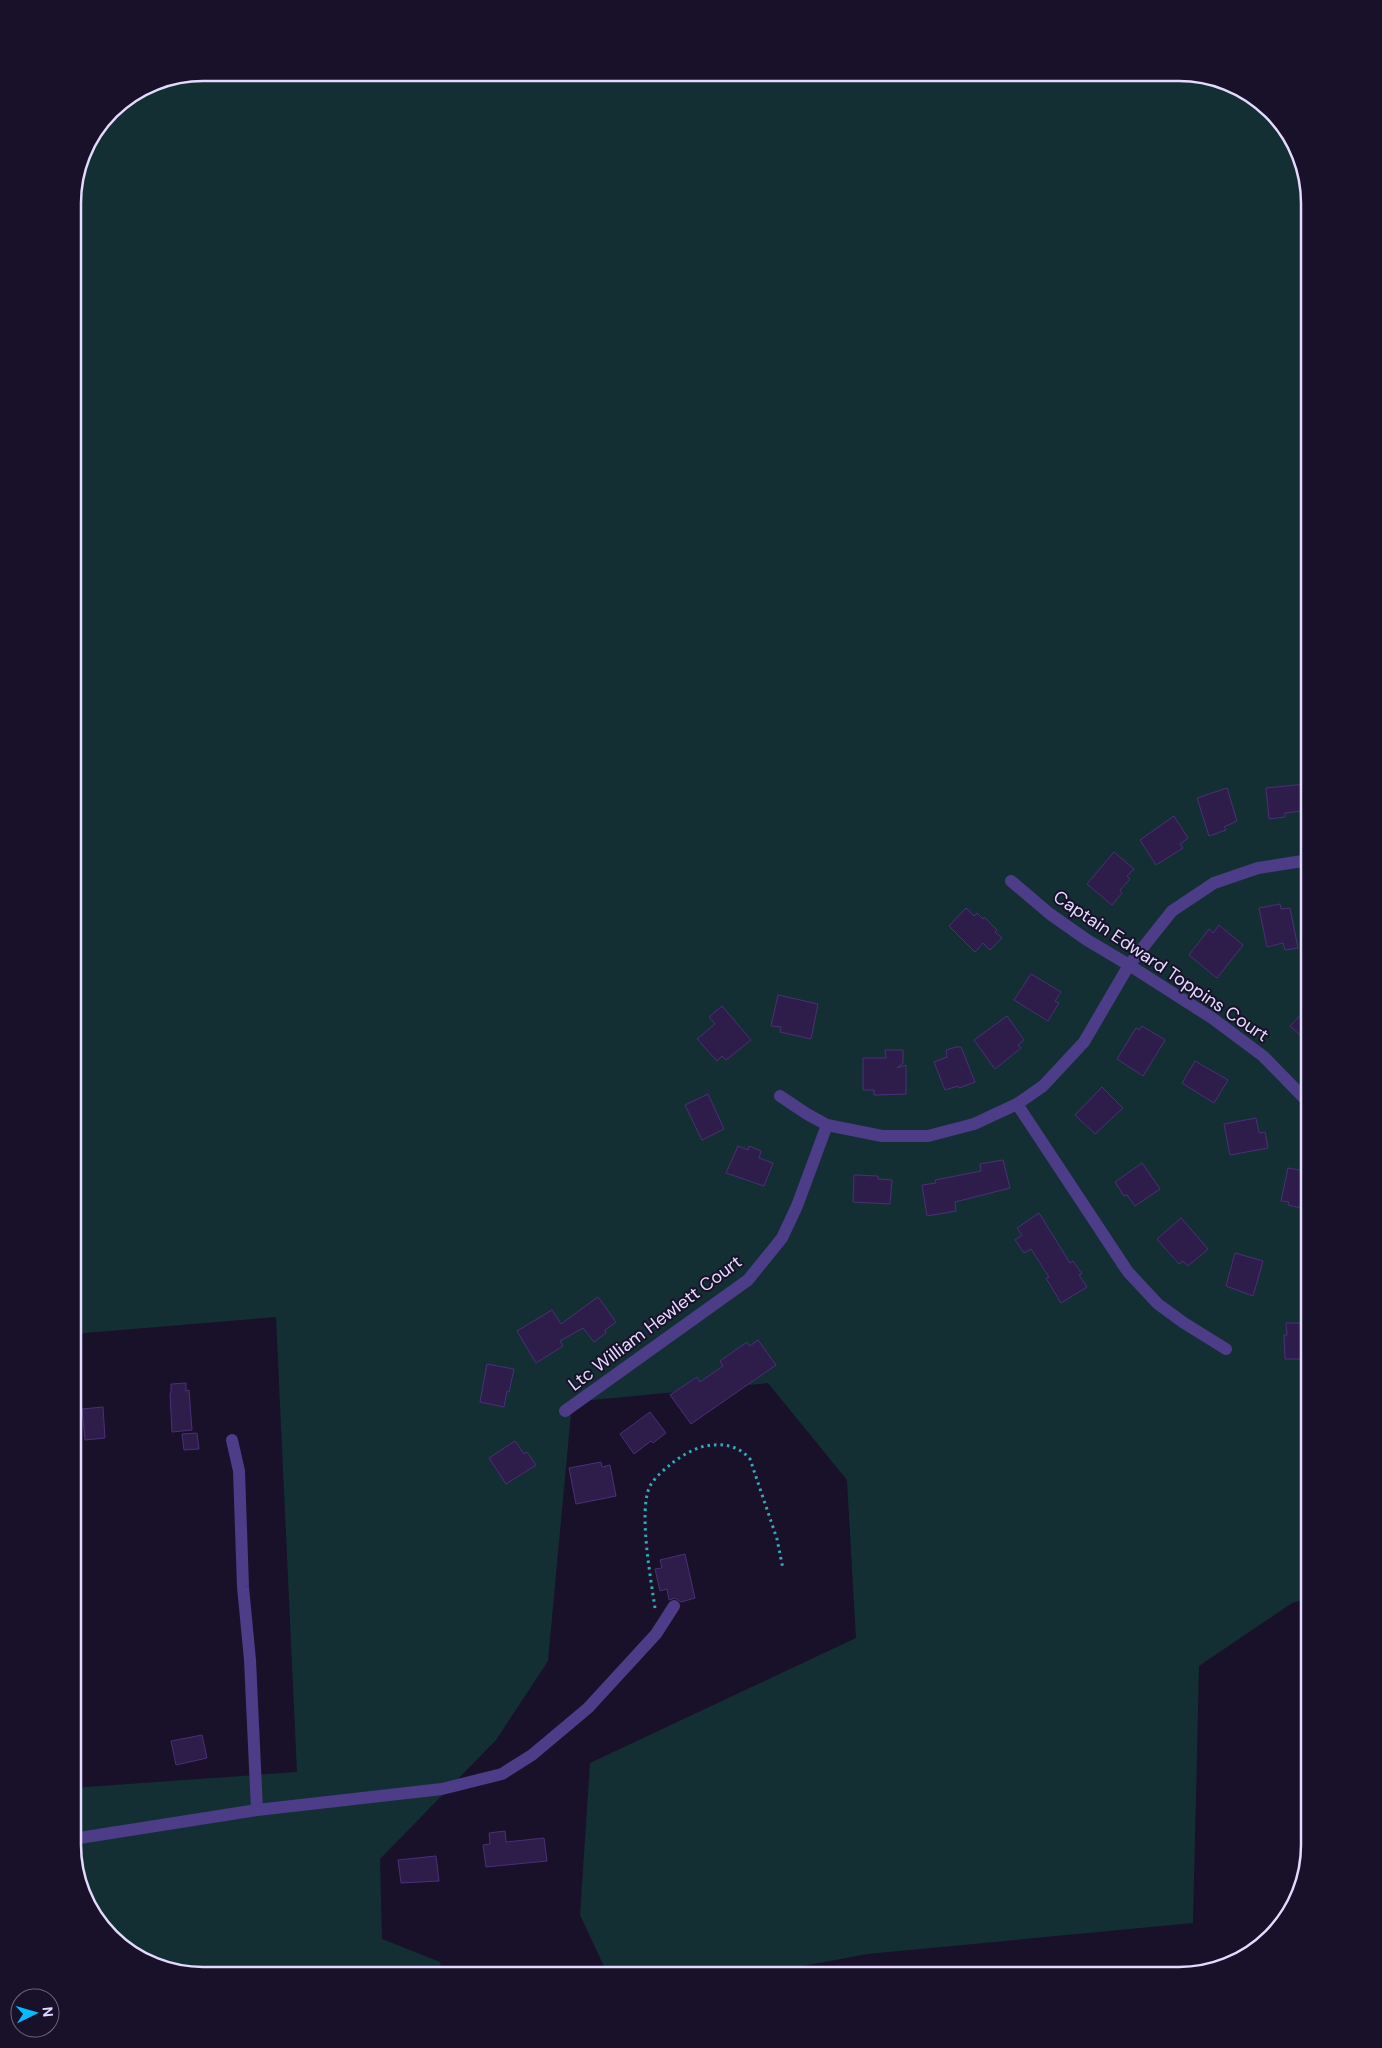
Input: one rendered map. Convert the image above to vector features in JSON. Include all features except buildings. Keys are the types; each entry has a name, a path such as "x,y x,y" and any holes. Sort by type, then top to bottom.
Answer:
{"street":[{"path":"780,1096 827,1125 882,1136 928,1136 974,1124 1017,1104 1042,1086 1084,1042 1129,965 1172,911 1214,883 1258,868 1301,861"},
{"name":"Captain Edward Toppins Court","path":"1011,881 1050,914 1087,940 1212,1018 1263,1056 1301,1094"},
{"path":"1017,1104 1128,1272 1158,1304 1226,1349"},
{"name":"Ltc William Hewlett Court","path":"565,1411 748,1280 782,1238 797,1206 827,1125"},
{"path":"232,1440 239,1471 243,1587 250,1660 257,1810"},
{"path":"81,1838 257,1810 442,1789 502,1774 532,1755 588,1708 659,1630 674,1606"}],"path":[{"path":"659,1630 650,1578 645,1506 650,1486 661,1472 679,1458 699,1447 714,1444 731,1445 750,1459 777,1539 783,1569"}],"green space":[{"path":"203,81 1187,82 1218,88 1233,94 1253,106 1276,129 1284,142 1297,172 1301,203 1301,1600 1292,1603 1199,1666 1193,1923 867,1954 800,1967 604,1966 580,1915 590,1763 856,1638 847,1480 768,1383 572,1402 548,1661 496,1740 380,1859 382,1939 440,1962 441,1966 187,1966 157,1957 129,1942 106,1919 85,1876 81,1845 81,1787 297,1772 276,1317 81,1333 82,195 85,172 94,149 106,129 123,112 142,98 172,85"}]}
